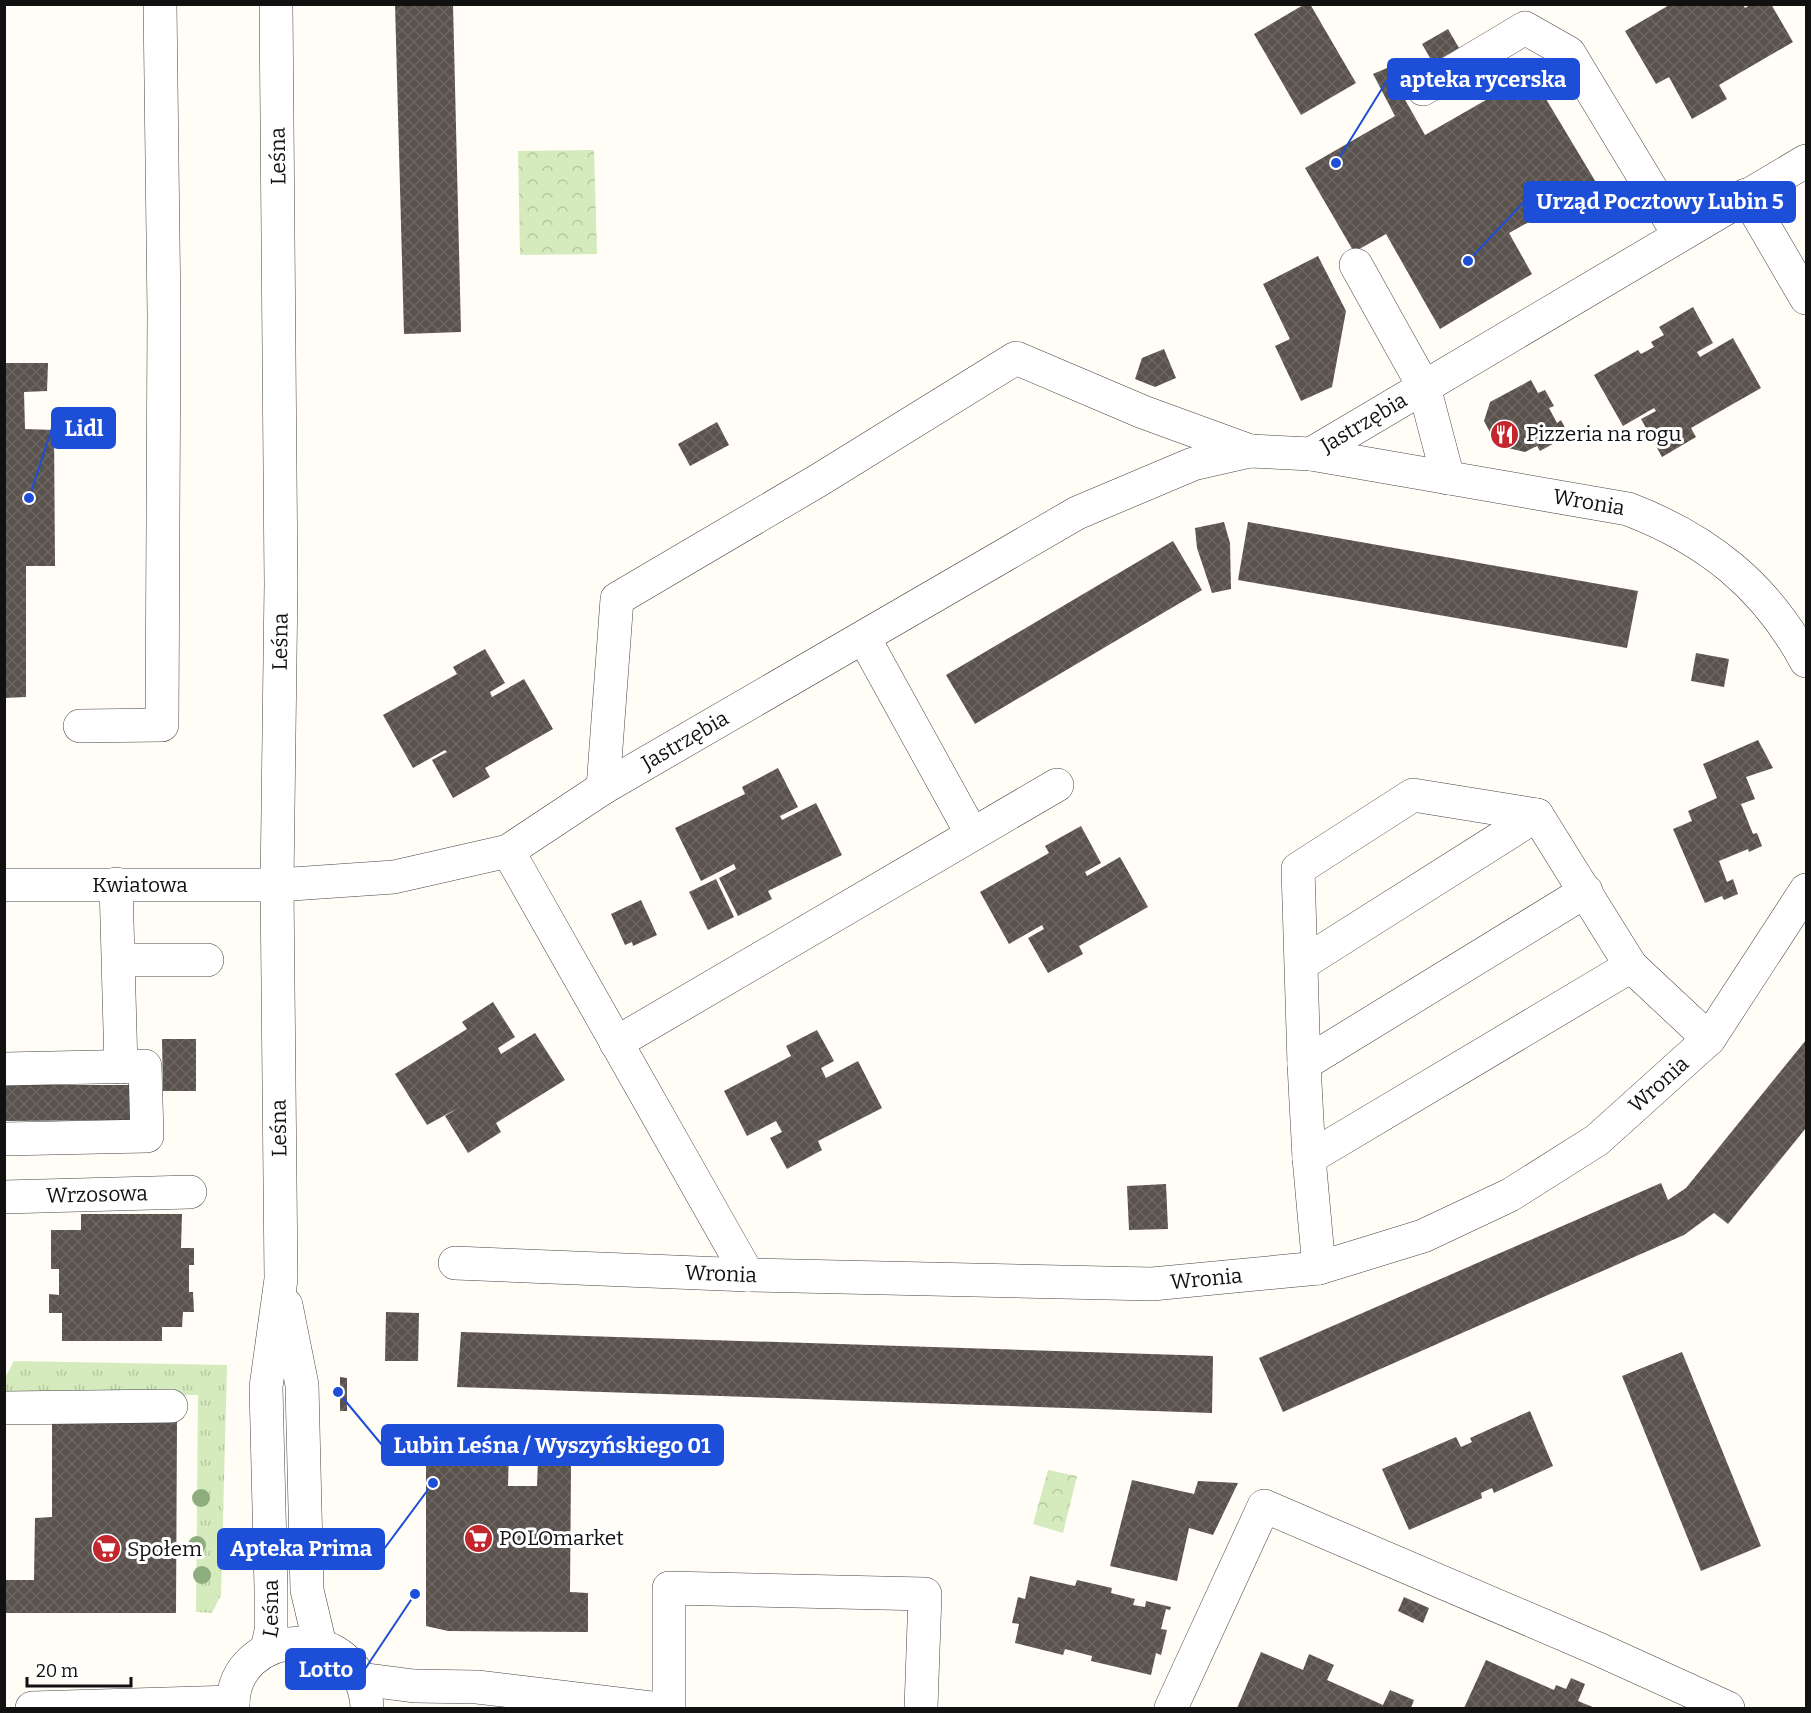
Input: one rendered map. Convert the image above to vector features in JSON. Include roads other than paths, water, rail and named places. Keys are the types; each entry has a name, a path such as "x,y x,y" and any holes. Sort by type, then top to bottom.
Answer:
{"street":[{"path":"80,726 162,725 164,314 160,4"},
{"name":"Leśna","path":"267,1650 271,1631 271,1599 266,1387 281,1279 277,885 281,572 276,4"},
{"path":"1423,89 1525,28 1569,53 1678,235"},
{"name":"Jastrzębia","path":"277,885 394,877 508,851 603,788 1077,513 1193,464 1250,451 1311,454 1806,161"},
{"path":"1746,195 1806,298"},
{"path":"1356,265 1424,387 1448,478"},
{"path":"603,788 617,599 819,480 1016,358 1143,412 1250,451"},
{"name":"Wronia","path":"1311,454 1628,509 1649,517 1729,565 1773,608 1806,661"},
{"path":"864,638 972,834"},
{"path":"616,1043 1057,784"},
{"path":"1319,1268 1309,1158 1304,1064 1299,869 1413,795 1537,815 1631,966 1709,1039"},
{"path":"1303,963 1537,815"},
{"path":"508,851 748,1275"},
{"path":"116,884 121,1067"},
{"name":"Kwiatowa","path":"4,885 277,885"},
{"name":"Wronia","path":"455,1263 748,1275 1152,1284 1319,1268 1423,1236 1510,1195 1597,1140 1709,1039 1806,890"},
{"path":"1304,1064 1586,891"},
{"path":"119,960 207,960"},
{"path":"1309,1158 1631,966"},
{"path":"4,1069 145,1066 147,1136 4,1138"},
{"name":"Wrzosowa","path":"4,1197 190,1192"},
{"name":"Leśna","path":"281,1279 302,1385 307,1590 320,1645"},
{"path":"4,1408 171,1406"},
{"path":"1171,1708 1264,1506 1599,1649 1728,1708"},
{"path":"669,1708 669,1588 925,1594 921,1708"},
{"path":"32,1708 233,1705 239,1681 250,1663 267,1650 284,1644 302,1642 320,1645 336,1652 350,1664 364,1694 414,1686 477,1687 651,1708"}],"place":[{"name":"apteka rycerska","path":"1336,163"},
{"name":"Urząd Pocztowy Lubin 5","path":"1468,261"},
{"name":"Pizzeria na rogu","path":"1505,434"},
{"name":"Lidl","path":"29,498"},
{"name":"Lubin Leśna / Wyszyńskiego 01","path":"338,1392"},
{"name":"Apteka Prima","path":"433,1483"},
{"name":"POLOmarket","path":"478,1538"},
{"name":"Społem","path":"106,1549"},
{"name":"Lotto","path":"415,1594"}]}
